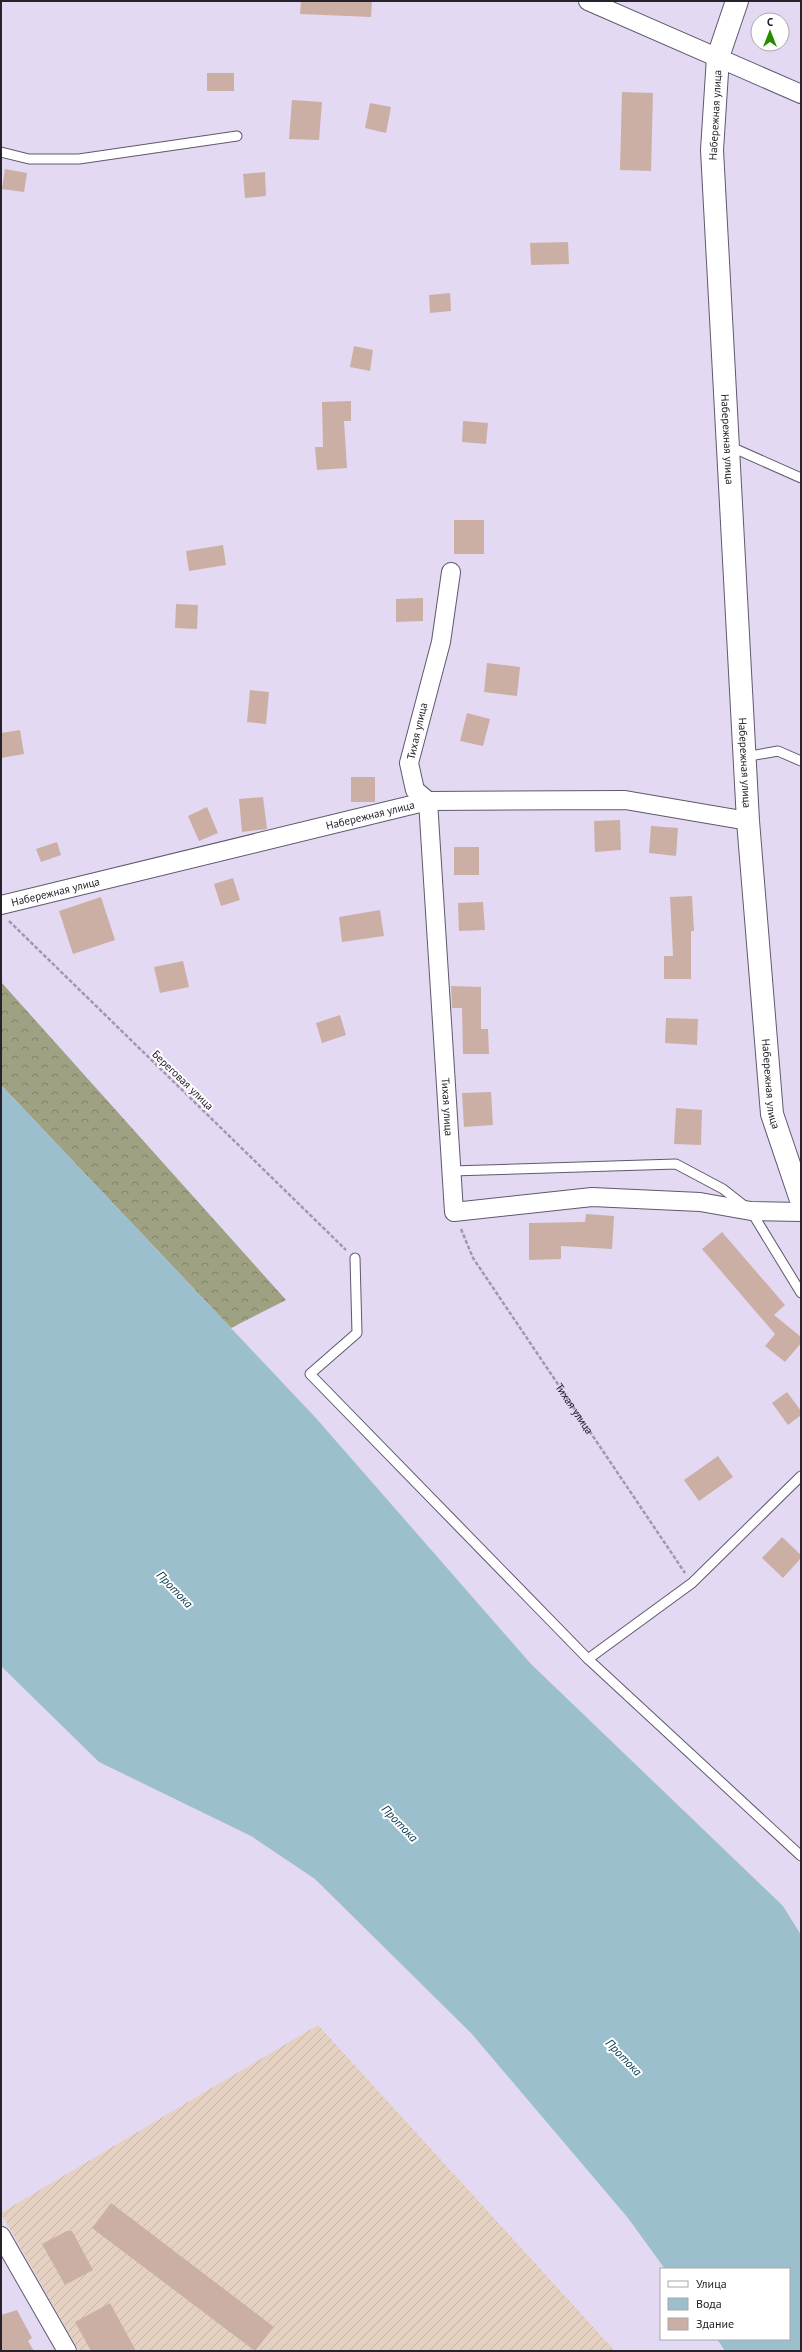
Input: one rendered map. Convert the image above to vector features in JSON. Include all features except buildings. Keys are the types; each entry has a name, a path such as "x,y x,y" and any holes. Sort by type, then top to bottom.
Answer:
{"street":[{"name":"Набережная улица","path":"588,1 718,57"},
{"name":"Набережная улица","path":"737,1 718,57 712,150 729,446 744,756 772,1114 801,1200"},
{"path":"718,57 801,94"},
{"name":"Тихая улица","path":"451,572 441,642 409,763 415,790 428,801 454,1212"},
{"name":"Набережная улица","path":"4,912 428,801 625,800 748,821"},
{"path":"454,1212 592,1197 700,1202 751,1211 801,1212"},
{"path":"1,2236 67,2351"}],"lane":[{"path":"1,152 29,159 79,159 237,136"},
{"path":"729,446 801,478"},
{"path":"744,756 778,751 801,761"},
{"path":"452,1171 676,1164 723,1189 751,1211 801,1293"},
{"path":"355,1258 357,1333 310,1374 588,1659 801,1856"},
{"path":"588,1659 692,1584 801,1476"}],"path":[{"name":"Береговая улица","path":"4,912 355,1258"},
{"name":"Тихая улица","path":"454,1212 473,1258 692,1584"}],"shaded area":[{"path":"318,2025 615,2351 79,2351 1,2213"}],"green space":[{"path":"1,982 286,1300 231,1328 1,1085"}],"water":[{"name":"Протока","path":"1,1085 315,1417 531,1664 783,1906 801,1935 801,2351 725,2351 718,2340 790,2340 790,2268 664,2268 628,2218 471,2033 315,1879 251,1836 99,1762 1,1666"}]}
